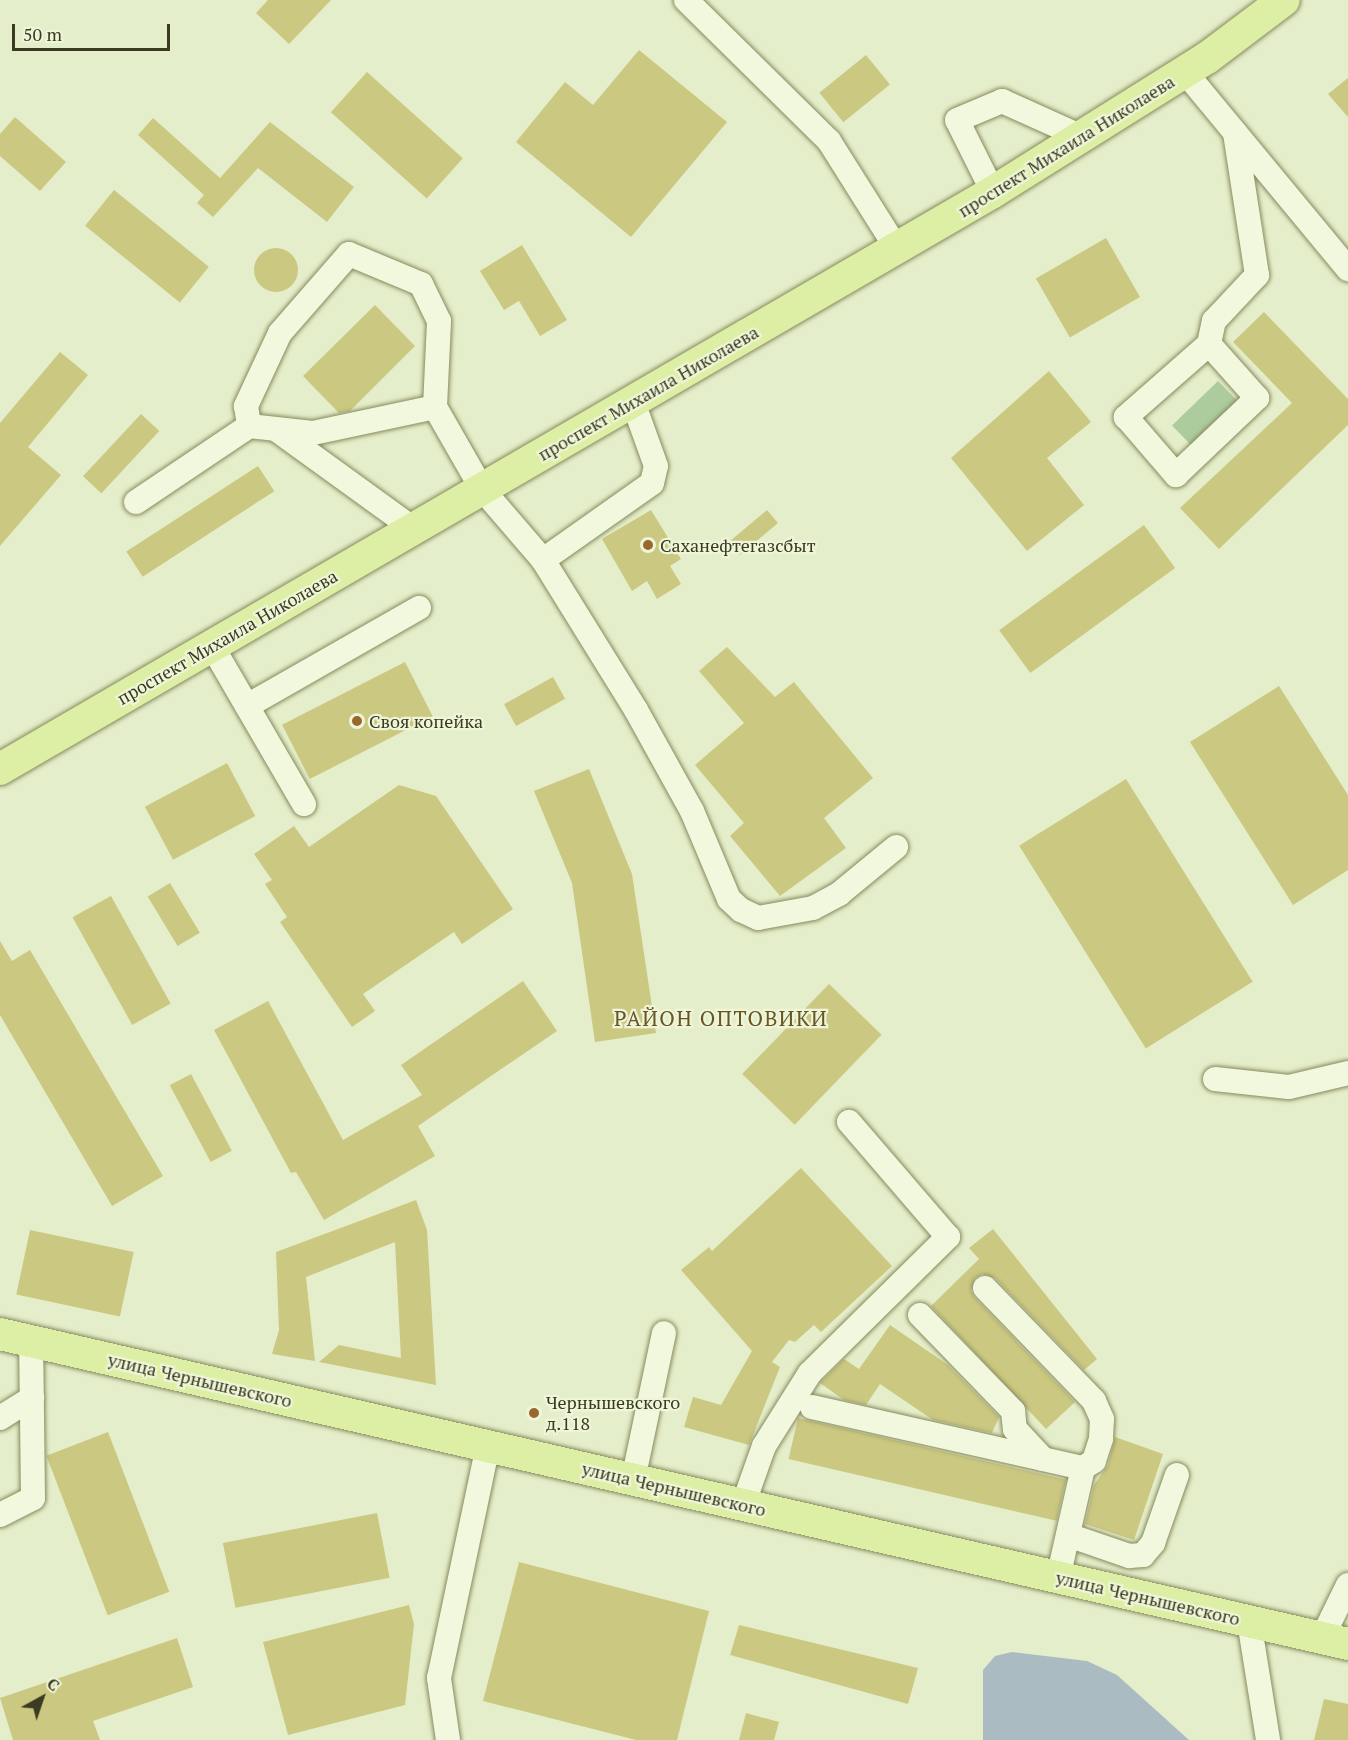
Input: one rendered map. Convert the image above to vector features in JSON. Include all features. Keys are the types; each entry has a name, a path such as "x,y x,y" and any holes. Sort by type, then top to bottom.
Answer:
{"main road":[{"name":"проспект Михаила Николаева","path":"0,769 993,192 1185,72 1284,0"},
{"name":"улица Чернышевского","path":"0,1334 1335,1641"}],"street":[{"path":"686,0 829,141 897,249"},
{"path":"1185,72 1348,269"},
{"path":"993,192 957,120 1002,101 1082,137"},
{"path":"1209,344 1257,398 1176,475 1126,417 1209,344 1214,321 1257,275 1235,133"},
{"path":"249,426 246,406 280,333 349,254 421,284 439,321 435,407 482,489 543,560 636,710 692,811 729,899 741,910 758,918 813,908 839,894 896,847"},
{"path":"543,560 652,483 656,466 633,402"},
{"path":"136,502 249,426 322,432 435,407"},
{"path":"275,428 414,529"},
{"path":"247,706 418,608"},
{"path":"212,646 304,804"},
{"path":"1215,1079 1289,1087 1348,1073"},
{"path":"743,1505 764,1446 810,1373 948,1237 849,1122"},
{"path":"985,1288 1094,1401 1102,1419 1101,1439 1094,1461 1083,1468 1058,1578"},
{"path":"921,1315 1013,1411 1015,1429 1043,1459"},
{"path":"633,1480 664,1333"},
{"path":"0,1515 33,1498 31,1342"},
{"path":"0,1418 32,1398"},
{"path":"812,1407 1083,1468"},
{"path":"448,1740 439,1678 488,1446"},
{"path":"1068,1535 1129,1556 1143,1555 1153,1544 1177,1475"},
{"path":"1335,1641 1348,1585"},
{"path":"1249,1622 1268,1740"}],"green space":[{"path":"1218,381 1238,402 1192,446 1172,425"}],"shaded area":[{"path":"1012,1652 1087,1661 1117,1675 1189,1740 983,1740 983,1670 995,1656"}],"building":[{"path":"268,0 331,0 289,44 256,13"},
{"path":"639,50 727,122 631,237 516,142 565,82 593,105"},
{"path":"866,55 890,85 843,122 819,93"},
{"path":"367,72 463,158 427,198 331,112"},
{"path":"1348,78 1348,117 1328,94"},
{"path":"15,117 66,162 40,191 0,156 0,134"},
{"path":"153,118 220,178 270,122 354,187 327,222 258,168 213,217 197,203 204,195 138,135"},
{"path":"114,190 209,267 180,303 85,226"},
{"path":"1106,238 1140,297 1070,337 1036,278"},
{"path":"522,245 567,320 540,336 519,301 504,310 480,271"},
{"path":"276,248 292,254 298,270 292,286 276,292 260,286 254,270 260,254"},
{"path":"375,305 415,346 350,411 339,413 303,376"},
{"path":"1264,312 1348,399 1348,425 1219,549 1180,508 1292,403 1233,342"},
{"path":"60,352 88,375 28,447 61,475 0,546 0,423"},
{"path":"1049,371 1091,422 1047,458 1084,505 1027,551 951,458"},
{"path":"141,414 159,431 101,493 83,476"},
{"path":"258,466 274,491 143,577 126,552"},
{"path":"651,510 681,559 670,566 681,584 657,599 647,581 632,591 602,539"},
{"path":"767,510 778,523 740,555 729,542"},
{"path":"1144,525 1175,568 1030,673 999,630"},
{"path":"727,647 775,697 794,682 873,778 824,818 846,848 780,896 730,836 744,823 695,765 744,723 699,671"},
{"name":"Своя копейка","path":"405,662 433,716 310,779 282,725"},
{"path":"553,677 565,699 516,726 504,704"},
{"path":"1279,686 1348,795 1348,870 1293,905 1190,742"},
{"path":"227,763 255,816 173,860 145,807"},
{"path":"589,769 632,874 656,1033 595,1042 572,883 534,791"},
{"path":"1126,779 1253,982 1146,1048 1019,846"},
{"path":"399,785 436,796 513,909 462,944 454,932 363,994 375,1011 352,1027 280,922 287,917 265,884 272,880 254,854 294,826 309,847"},
{"path":"170,883 200,933 178,946 148,896"},
{"path":"111,896 171,1004 132,1025 73,917"},
{"path":"0,941 12,961 30,950 163,1176 112,1206 0,1015"},
{"path":"523,981 557,1031 418,1126 435,1156 324,1220 296,1172 291,1173 214,1030 268,1001 343,1140 422,1095 401,1065"},
{"path":"829,984 882,1035 795,1125 742,1074"},
{"path":"191,1074 232,1151 211,1162 170,1085"},
{"path":"801,1168 892,1266 821,1332 814,1325 795,1342 789,1340 772,1362 780,1367 749,1445 684,1427 693,1397 721,1405 752,1351 681,1270 709,1247 712,1251"},
{"path":"416,1200 427,1230 436,1385 319,1362 339,1345 401,1358 395,1242 306,1277 315,1361 272,1354 279,1330 276,1252"},
{"path":"993,1229 1097,1359 1084,1370 995,1278 982,1274 975,1278 971,1291 975,1298 1075,1402 1046,1429 931,1306 979,1259 969,1248"},
{"path":"30,1230 134,1252 120,1317 16,1295"},
{"path":"890,1325 948,1365 999,1417 992,1433 933,1420 880,1384 866,1405 844,1400 820,1383 844,1359 859,1369"},
{"path":"798,1418 1066,1480 1057,1521 789,1459"},
{"path":"108,1432 169,1592 108,1615 46,1456"},
{"path":"1115,1437 1163,1454 1134,1540 1085,1524 1094,1485 1108,1465"},
{"path":"377,1513 390,1578 235,1608 223,1543"},
{"path":"519,1562 709,1611 677,1740 636,1740 483,1701"},
{"path":"409,1605 414,1624 405,1705 288,1735 263,1642"},
{"path":"739,1625 918,1668 908,1704 730,1655"},
{"path":"177,1638 193,1687 93,1721 100,1740 13,1740 0,1698"},
{"path":"1324,1699 1348,1704 1348,1740 1314,1740"},
{"path":"746,1713 779,1722 774,1740 739,1740"}],"place":[{"name":"Саханефтегазсбыт","path":"648,545"},
{"name":"Своя копейка","path":"357,721"},
{"name":"Чернышевского д.118","path":"534,1413"}],"district":[{"name":"РАЙОН ОПТОВИКИ","path":"721,1018"}]}
